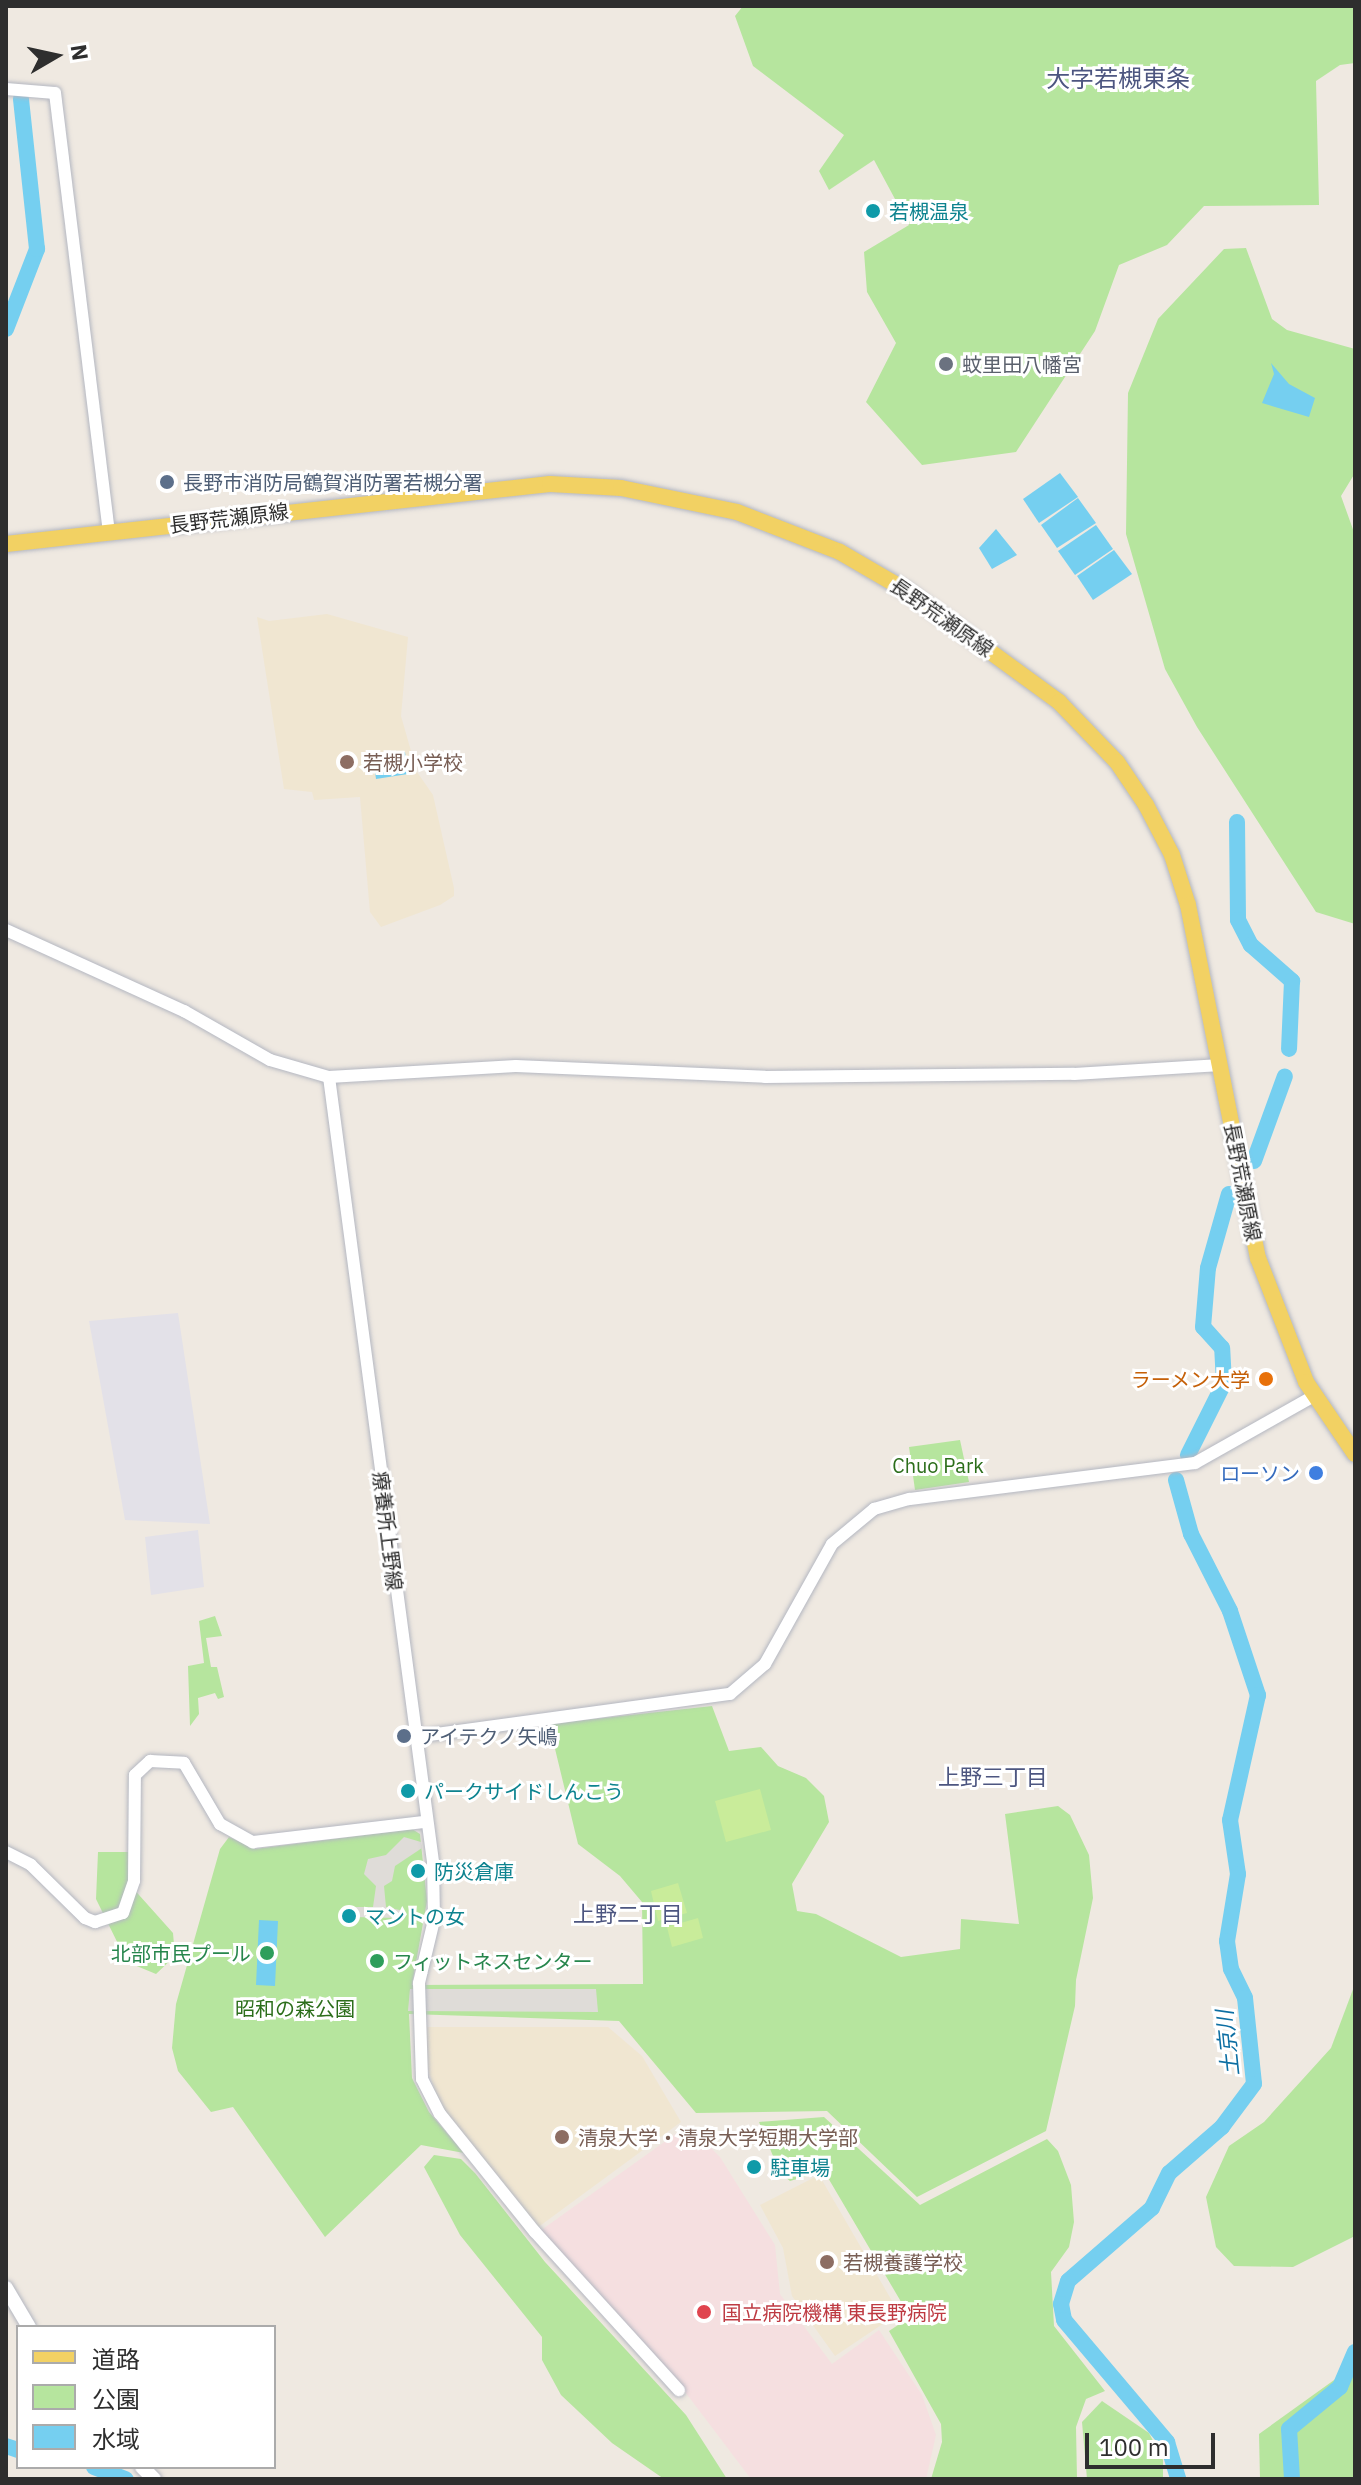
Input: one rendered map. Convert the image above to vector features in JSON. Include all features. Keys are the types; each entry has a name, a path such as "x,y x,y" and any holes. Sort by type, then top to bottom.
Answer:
{"main road":[{"name":"長野荒瀬原線","path":"6,544 550,484 621,488 707,504 780,526 840,552 907,591 1059,702 1117,762 1172,855 1188,905 1258,1258 1278,1319 1314,1396 1355,1454"},
{"path":"6,2288 28,2325"}],"street":[{"path":"6,89 55,93 109,532"},
{"path":"6,930 184,1011 270,1060 329,1077 516,1066 768,1077 1074,1074 1221,1065"},
{"name":"療養所上野線","path":"329,1077 435,1893 419,1983 417,2021 422,2079 440,2114 550,2250 679,2390"},
{"path":"415,1737 730,1694 765,1664 832,1544 874,1509 910,1499 1195,1463 1314,1396"},
{"path":"6,1852 31,1865 85,1918 95,1922 123,1913 134,1881 135,1775 150,1761 184,1763 220,1824 253,1842 424,1822"}],"shaded area":[{"name":"若槻小学校","path":"327,614 408,637 401,716 417,772 433,795 454,888 454,896 440,905 381,927 370,912 360,797 314,800 312,792 284,789 257,617 269,621"},
{"path":"178,1313 210,1524 125,1520 89,1321"},
{"path":"198,1530 204,1587 151,1595 145,1537"},
{"path":"404,1837 421,1842 422,1848 395,1866 392,1881 384,1886 386,1907 404,1911 399,1918 353,1917 355,1907 373,1907 376,1886 364,1874 368,1859 386,1855"},
{"path":"410,1989 596,1989 598,2012 408,2011"},
{"name":"清泉大学・清泉大学短期大学部","path":"424,2027 608,2027 642,2056 681,2122 537,2228 442,2110 424,2059"},
{"name":"国立病院機構 東長野病院","path":"688,2125 720,2157 775,2245 780,2294 832,2364 879,2330 922,2395 936,2435 926,2479 751,2479 673,2376 540,2231"},
{"name":"若槻養護学校","path":"819,2175 899,2313 835,2356 792,2296 783,2248 760,2205"}],"green space":[{"path":"743,6 1355,6 1355,63 1340,65 1316,81 1319,205 1204,206 1167,245 1119,265 1095,331 1016,452 922,465 866,402 896,343 867,292 864,252 909,225 874,160 829,190 819,171 844,135 753,66 735,16"},
{"path":"1246,248 1272,319 1287,330 1355,349 1355,473 1341,496 1355,535 1355,924 1316,912 1197,727 1165,669 1126,534 1128,393 1158,319 1224,249"},
{"name":"Chuo Park","path":"960,1440 969,1482 915,1490 909,1447"},
{"path":"215,1616 222,1636 206,1638 211,1667 217,1667 224,1697 218,1699 215,1693 198,1698 199,1714 190,1726 188,1666 204,1663 199,1621"},
{"name":"昭和の森公園","path":"712,1706 729,1751 761,1747 778,1766 806,1778 824,1796 829,1822 792,1884 797,1911 816,1914 901,1957 960,1949 961,1919 1019,1924 1005,1814 1058,1806 1070,1815 1089,1855 1093,1898 1076,1980 1075,2006 1046,2131 917,2197 827,2111 696,2113 619,2021 409,2014 412,2078 429,2112 464,2153 421,2145 325,2237 233,2107 211,2112 178,2071 172,2048 176,2004 220,1849 229,1837 255,1849 412,1829 420,1834 427,1901 412,1985 643,1984 642,1902 620,1876 578,1844 549,1724"},
{"path":"760,1789 771,1830 726,1842 715,1801"},
{"path":"98,1852 130,1852 131,1886 173,1933 175,1956 156,1974 127,1962 96,1899"},
{"path":"678,1883 687,1913 658,1921 651,1891"},
{"path":"698,1918 703,1938 672,1947 667,1927"},
{"path":"1355,1984 1355,2236 1293,2267 1234,2266 1216,2247 1206,2197 1229,2146 1264,2122 1331,2048"},
{"path":"824,2117 920,2205 1047,2139 1058,2151 1071,2185 1074,2222 1069,2247 1051,2272 1054,2326 1105,2391 1086,2399 1076,2427 1077,2479 931,2479 942,2442 941,2424 889,2331 910,2317 824,2171 790,2181 780,2173 759,2122"},
{"path":"434,2155 461,2159 475,2173 545,2262 686,2415 727,2479 664,2479 612,2443 561,2395 542,2360 542,2337 460,2235 424,2167"},
{"path":"1355,2365 1355,2479 1260,2479 1259,2434"},
{"path":"1102,2401 1149,2433 1163,2460 1163,2479 1087,2479 1082,2422"}],"water":[{"path":"1271,363 1289,384 1315,398 1309,417 1262,403 1274,374"},
{"path":"1060,473 1078,497 1039,523 1023,499"},
{"path":"1078,498 1096,523 1057,548 1041,525"},
{"path":"1096,525 1113,549 1075,575 1058,551"},
{"path":"996,529 1017,555 992,569 979,548"},
{"path":"1114,550 1132,574 1093,600 1077,576"},
{"path":"405,752 408,774 376,779 373,757"},
{"name":"北部市民プール","path":"259,1920 278,1921 275,1986 256,1985"}],"waterway":[{"path":"6,329 37,249 21,99"},
{"path":"1237,822 1238,920 1251,945 1292,981 1289,1049"},
{"path":"1254,1161 1285,1076"},
{"path":"1188,1455 1224,1383 1222,1348 1203,1327 1208,1268 1229,1194"},
{"name":"土京川","path":"1176,1480 1191,1534 1230,1611 1258,1695 1230,1820 1238,1874 1227,1941 1231,1969 1245,1998 1254,2084 1222,2127 1169,2173 1152,2208 1068,2281 1061,2304 1064,2320 1167,2442 1178,2479"},
{"path":"1292,2479 1289,2429 1340,2387 1355,2352"},
{"path":"6,2446 16,2449"},
{"path":"99,2469 126,2479"}],"place":[{"name":"若槻温泉","path":"873,211"},
{"name":"蚊里田八幡宮","path":"946,364"},
{"name":"長野市消防局鶴賀消防署若槻分署","path":"167,482"},
{"name":"若槻小学校","path":"347,762"},
{"name":"ラーメン大学","path":"1266,1379"},
{"name":"ローソン","path":"1316,1473"},
{"name":"アイテクノ矢嶋","path":"404,1736"},
{"name":"パークサイドしんこう","path":"408,1791"},
{"name":"防災倉庫","path":"418,1871"},
{"name":"マントの女","path":"349,1916"},
{"name":"北部市民プール","path":"267,1953"},
{"name":"フィットネスセンター","path":"377,1961"},
{"name":"清泉大学・清泉大学短期大学部","path":"562,2137"},
{"name":"駐車場","path":"754,2167"},
{"name":"若槻養護学校","path":"827,2262"},
{"name":"国立病院機構 東長野病院","path":"704,2312"}],"district":[{"name":"大字若槻東条","path":"1118,79"},
{"name":"上野三丁目","path":"993,1777"},
{"name":"上野二丁目","path":"628,1914"}]}
